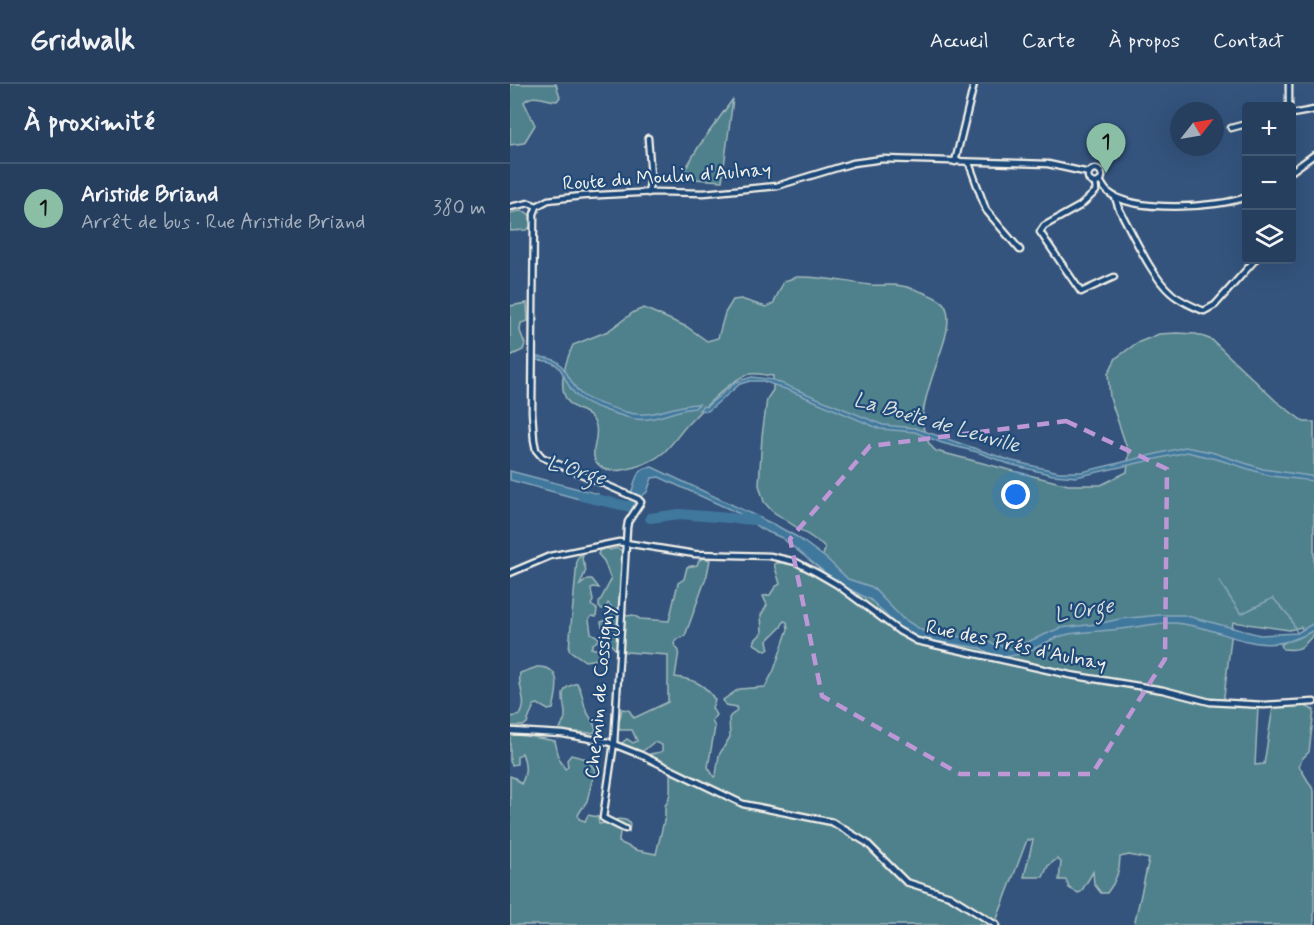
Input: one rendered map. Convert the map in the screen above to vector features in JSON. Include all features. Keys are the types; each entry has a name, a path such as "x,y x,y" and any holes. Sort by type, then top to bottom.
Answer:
{"street":[{"path":"955,162 974,84"},
{"path":"1289,84 1289,102"},
{"path":"1296,113 1314,110"},
{"path":"1231,128 1242,125"},
{"path":"648,138 651,177 648,193"},
{"path":"1296,168 1314,155"},
{"name":"Route du Moulin d'Aulnay","path":"510,207 529,203 537,206 548,200 648,193 705,193 777,186 866,160 1048,164 1089,173"},
{"path":"969,163 986,210 1020,250"},
{"path":"1114,277 1080,292 1040,232 1044,226 1084,203 1095,191 1098,182 1102,176 1101,171 1093,170 1089,173 1090,181 1098,182 1115,197 1144,205 1174,206 1227,202 1242,198"},
{"path":"1115,197 1119,209 1156,275 1172,294 1191,306 1204,311 1215,305 1251,264"},
{"name":"Chemin de Cossigny","path":"537,206 534,214 532,354 533,423 536,450 542,457 641,502 628,522 614,743 603,818 625,829"},
{"name":"Rue des Prés d'Aulnay","path":"510,573 534,561 564,552 619,543 694,554 770,556 796,562 836,584 899,631 923,643 1210,702 1264,705 1314,702"},
{"path":"510,731 563,734 614,743 743,804 832,822 867,843 906,882 950,896 996,925"}],"highlighted area":[{"path":"1066,421 1167,469 1165,659 1092,774 960,774 822,696 790,539 870,446"}],"green space":[{"path":"510,84 556,84 560,97 557,101 536,97 524,102 535,125 524,143 510,145"},
{"path":"733,99 722,181 680,178 699,146"},
{"path":"526,212 532,217 531,227 526,230 510,231 510,213"},
{"path":"797,277 902,286 931,295 944,304 948,318 946,335 926,397 923,418 925,436 936,451 1068,485 1101,485 1127,472 1129,454 1110,398 1108,374 1116,358 1137,343 1159,334 1196,334 1212,340 1276,401 1304,422 1314,422 1314,634 1302,647 1283,649 1281,645 1301,634 1303,631 1301,627 1289,630 1233,622 1223,705 1258,707 1255,765 1264,764 1273,707 1302,705 1314,710 1309,752 1299,766 1314,791 1314,925 1134,925 1149,859 1129,855 1120,857 1116,876 1107,893 1101,893 1094,884 1093,872 1081,892 1078,893 1069,888 1066,880 1059,880 1061,862 1057,859 1048,866 1043,877 1024,877 1033,840 1027,840 997,919 1001,925 510,925 510,776 521,784 525,768 522,753 517,757 517,764 512,765 510,761 510,733 516,732 555,741 559,758 565,769 568,767 567,760 571,755 587,759 595,770 587,801 578,815 579,819 585,821 588,815 598,817 599,824 617,819 628,821 629,832 620,831 619,842 636,850 656,854 665,817 665,806 670,792 671,768 649,758 648,755 662,751 662,745 654,742 642,752 626,746 622,743 627,739 633,743 637,741 632,730 620,730 618,726 622,709 629,710 634,718 668,702 668,655 626,652 615,649 605,638 605,633 611,629 610,627 603,630 601,622 610,619 611,606 608,603 606,608 602,609 599,603 611,580 604,561 598,554 601,547 604,546 610,550 618,548 623,552 625,614 640,619 669,621 678,583 684,579 687,567 697,565 699,560 704,558 710,560 707,575 685,636 676,640 674,644 679,651 675,677 698,683 715,700 712,708 716,715 712,721 715,727 708,767 714,777 719,755 730,737 729,718 737,710 737,707 726,705 723,700 739,689 765,687 774,670 788,629 787,622 784,621 767,641 769,649 766,651 754,644 762,633 761,615 767,605 763,596 770,595 780,584 774,564 790,564 817,574 825,549 823,545 772,511 764,502 759,485 762,436 767,399 773,390 773,376 752,374 739,379 706,405 658,457 634,467 609,470 596,462 594,455 597,431 595,423 589,416 570,404 565,397 564,371 573,345 608,331 634,312 644,308 687,327 707,341 718,338 725,313 733,300 741,299 766,307 773,304 784,281"},
{"path":"527,303 528,321 521,323 520,331 525,344 523,350 510,356 510,306"},
{"path":"583,555 586,570 580,585 592,579 599,588 591,589 593,601 591,605 597,609 596,617 592,616 589,619 591,633 599,640 591,648 606,654 604,658 585,661 569,650 577,559"},
{"path":"537,667 546,668 555,675 557,688 553,709 548,710 538,704 534,705 527,723 523,726 510,726 510,717 520,715 523,705 520,673"},
{"path":"577,683 596,731 592,733 575,732 570,737 563,737 558,731 565,716 563,693 567,687"}],"water":[{"path":"535,357 555,360 582,395 621,410 645,414 699,404 695,408 650,419 622,416 578,397 572,391 559,367 554,363 535,360"},
{"path":"752,377 773,380 883,425 915,428 1012,461 1059,472 1082,472 1185,447 1211,452 1263,469 1314,477 1314,481 1271,476 1187,452 1076,477 1053,475 1009,464 915,432 880,429 763,381 740,384 708,411 699,410 703,406 706,407 736,382"},
{"path":"652,467 797,537 827,559 848,579 872,587 902,618 923,631 944,636 972,637 1011,649 1060,628 1160,615 1183,615 1260,635 1297,633 1314,623 1314,630 1295,639 1277,643 1260,643 1194,626 1164,623 1069,634 1055,638 1025,653 1005,657 991,654 980,648 919,639 897,626 871,600 839,584 782,538 761,529 740,514 659,477 652,478 647,492 639,498 631,495 639,473"},
{"path":"510,471 598,494 594,503 510,480"}],"waterway":[{"name":"L'Orge","path":"582,496 631,507 640,488"},
{"name":"L'Orge","path":"650,518 679,514 755,520"},
{"path":"1219,581 1241,614 1273,598 1290,617 1297,633"}],"place":[{"name":"Aristide Briand","path":"1106,173"}],"water label":[{"name":"La Boële de Leuville","path":"937,423"}]}
